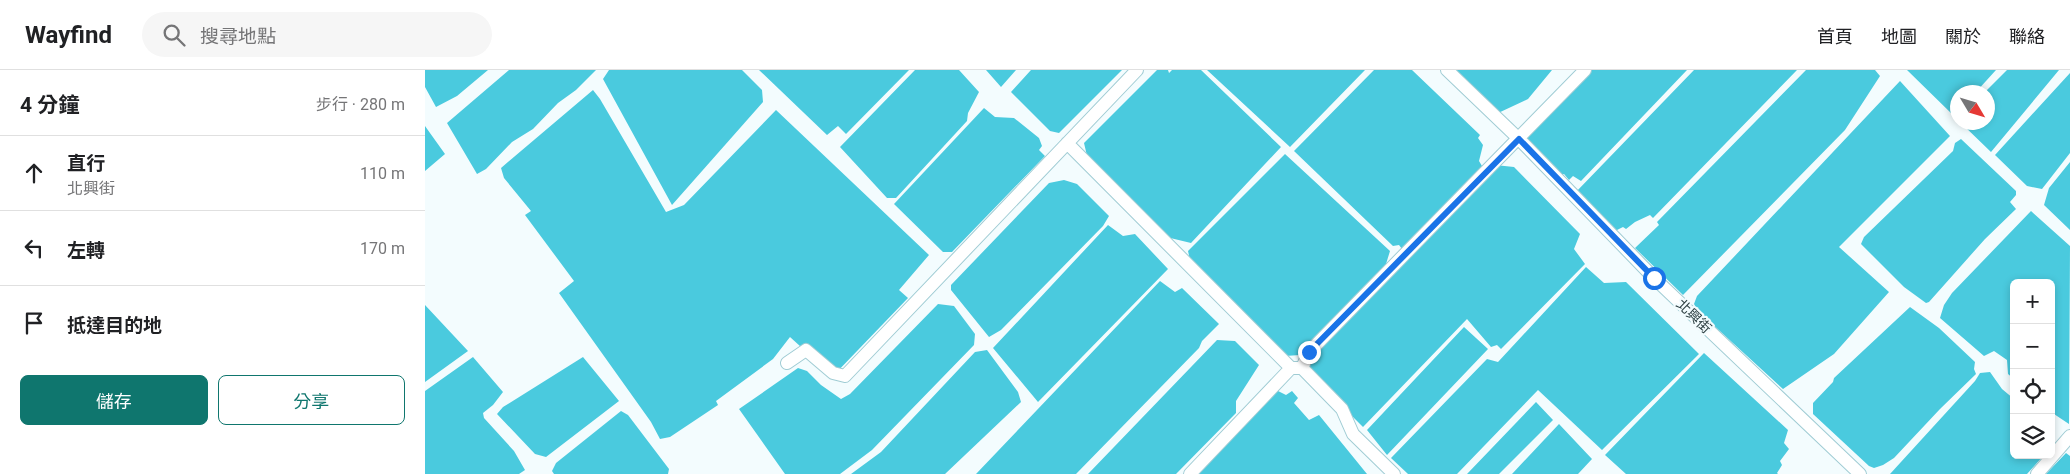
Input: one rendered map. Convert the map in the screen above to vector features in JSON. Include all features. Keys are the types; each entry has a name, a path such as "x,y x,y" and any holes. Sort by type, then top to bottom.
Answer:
{"street":[{"path":"787,363 805,350 833,372 845,376 1137,70"},
{"name":"北興街","path":"1447,70 1519,139 1654,278 1860,474"},
{"path":"1190,474 1297,368 1309,352 1585,70"},
{"path":"1067,143 1297,368 1342,409 1353,434 1393,474"},
{"path":"2037,474 2070,436"}],"water":[{"path":"425,70 488,70 457,96 436,107 425,87"},
{"path":"509,70 596,70 576,90 558,103 533,129 512,142 486,169 477,174 447,123"},
{"path":"609,70 742,70 762,90 763,102 672,205 603,79"},
{"path":"759,70 909,70 846,134 838,126 827,135"},
{"path":"915,70 959,70 979,92 968,113 967,121 896,198 887,198 840,147"},
{"path":"986,70 1016,70 1001,87"},
{"path":"1031,70 1122,70 1059,133 1050,131 1011,92"},
{"path":"1157,70 1168,70 1169,73 1172,70 1201,70 1281,147 1191,243 1162,236 1088,160 1084,143"},
{"path":"1207,70 1365,70 1290,147"},
{"path":"1374,70 1412,70 1480,135 1478,138 1483,145 1479,161 1482,166 1402,249 1399,245 1393,246 1294,151"},
{"path":"1452,70 1552,70 1528,99 1496,114"},
{"path":"1587,70 1687,70 1581,181 1573,176 1569,180 1564,174 1558,176 1522,138"},
{"path":"1694,70 1797,70 1653,218 1650,215 1635,222 1626,229 1623,227 1615,231 1575,193"},
{"path":"1806,70 1875,70 1880,76 1845,130 1683,295 1635,248 1659,225 1657,222"},
{"path":"1907,70 1996,70 1982,85 1950,85 1950,112"},
{"path":"2007,70 2059,70 1991,152 1968,130 1995,130 1995,85 1992,85"},
{"path":"2070,73 2070,153 2042,189 2027,186 1995,155"},
{"path":"1900,81 1950,136 1839,247 1889,292 1834,354 1783,389 1698,311 1694,304 1697,296"},
{"path":"593,90 666,212 684,205 776,110 929,255 899,290 908,298 833,376 790,337 773,359 716,401 718,405 670,437 660,439 651,422 559,293 574,281 525,215 531,211 504,178 501,168"},
{"path":"984,108 995,117 1014,118 1039,138 1042,146 1039,150 1045,156 952,252 943,252 894,204"},
{"path":"425,126 445,154 425,171"},
{"path":"1961,139 2016,191 2016,195 2010,202 2016,209 1985,239 1929,302 1926,303 1904,287 1861,244 1864,237 1953,151 1955,143"},
{"path":"1285,154 1390,251 1386,264 1300,355 1285,356 1191,264 1188,251"},
{"path":"2070,162 2070,230 2044,205 2049,188"},
{"path":"1495,165 1514,167 1580,234 1574,249 1585,264 1501,349 1497,345 1491,347 1467,319 1363,427 1308,372 1310,357"},
{"path":"1064,180 1077,184 1109,216 1103,226 1001,330 989,337 951,290 951,285 1049,183"},
{"path":"2031,211 2070,246 2069,424 2055,415 2055,279 2010,279 2010,376 2008,374 2007,360 1994,351 1984,356 1940,318 1944,305 1952,293"},
{"path":"1108,225 1123,236 1135,234 1168,269 1038,402 993,348"},
{"path":"1586,267 1604,283 1626,282 1699,354 1602,450 1538,390 1457,474 1408,474 1391,458 1487,359 1498,362"},
{"path":"1160,281 1175,292 1182,288 1219,324 1202,341 1199,348 1076,474 976,474"},
{"path":"938,304 954,306 975,334 974,345 872,450 840,474 785,474 739,409 798,368 807,371 821,385 841,399 850,394"},
{"path":"425,305 468,351 425,382"},
{"path":"1910,307 1939,328 1975,362 1974,369 1976,374 1894,458 1874,468 1869,466 1813,414 1813,403 1833,382 1834,378"},
{"path":"1464,327 1488,349 1387,455 1367,430"},
{"path":"1217,340 1235,341 1259,365 1236,401 1236,413 1176,474 1088,474"},
{"path":"987,350 1018,392 1021,402 945,474 851,474 881,452 975,352"},
{"path":"1704,353 1788,430 1784,443 1789,449 1780,461 1782,465 1778,474 1626,474 1605,455"},
{"path":"473,357 503,392 493,405 483,413 484,418 514,451 525,470 519,474 425,474 425,391"},
{"path":"583,357 619,401 546,457 535,454 497,414 503,407"},
{"path":"1990,372 2002,389 2010,396 2010,459 2040,459 2027,474 1890,474 1975,381 1980,373"},
{"path":"1278,391 1286,395 1292,391 1298,398 1294,403 1309,420 1319,415 1367,474 1193,474"},
{"path":"1536,402 1553,420 1499,474 1467,474"},
{"path":"621,411 628,415 669,469 668,474 554,474 552,471 556,463"},
{"path":"1559,424 1592,459 1578,474 1512,474"},
{"path":"2066,453 2070,456 2070,474 2046,474"}],"route":[{"path":"1309,352 1519,139 1654,278"}]}
